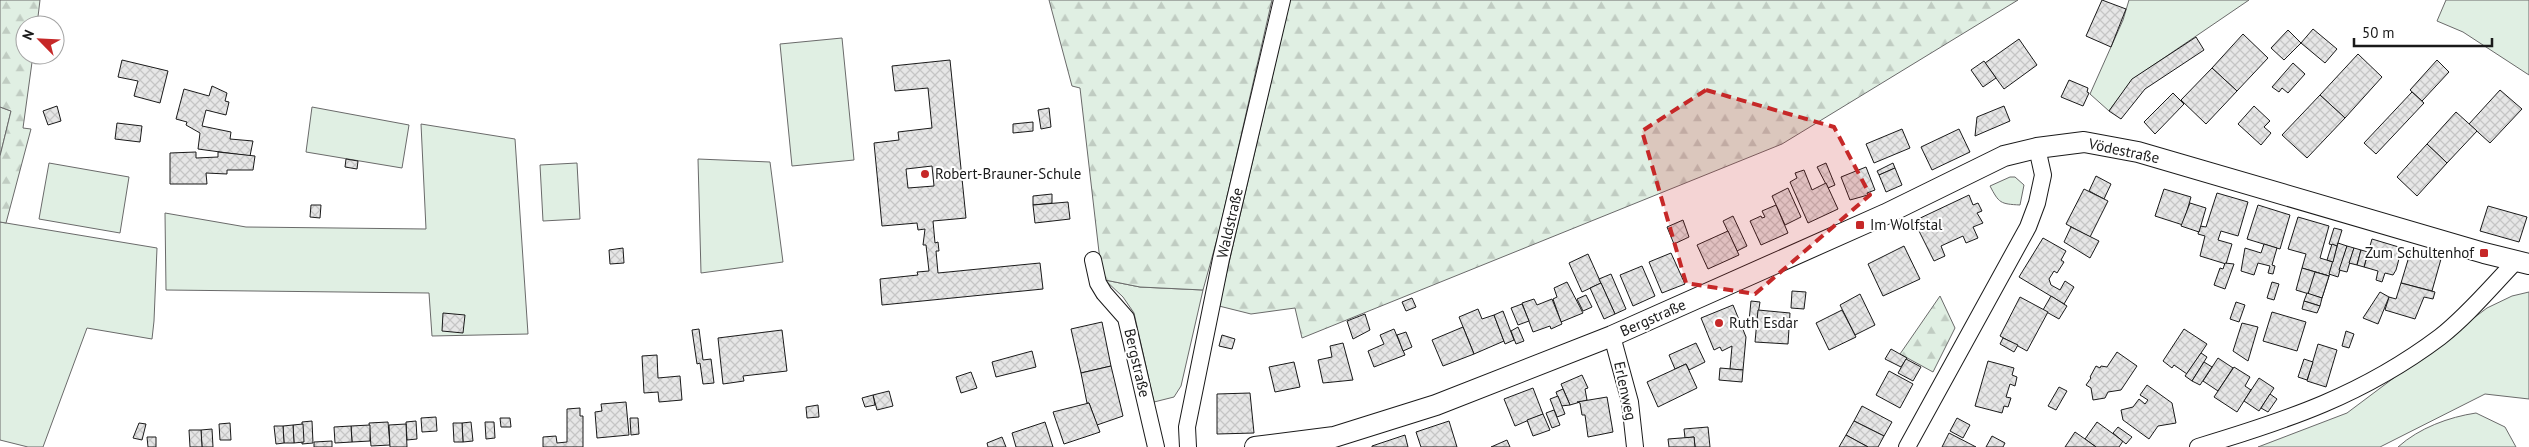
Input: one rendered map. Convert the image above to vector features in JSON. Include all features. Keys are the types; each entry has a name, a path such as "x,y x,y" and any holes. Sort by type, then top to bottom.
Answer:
{"street":[{"name":"Waldstraße","path":"1188,447 1187,427 1214,295 1282,0"},
{"name":"Vödestraße","path":"2037,148 2084,142 2138,152 2522,263"},
{"name":"Bergstraße","path":"1255,447 1334,437 1436,406 1612,336 1886,214 2004,156 2037,148"},
{"path":"1907,447 2028,227 2037,203 2043,175 2037,148"},
{"name":"Bergstraße","path":"1093,260 1101,288 1126,318 1156,447"},
{"path":"2198,447 2313,410 2364,386 2441,336 2522,263"},
{"name":"Erlenweg","path":"1612,336 1630,402 1635,447"}],"highlighted area":[{"path":"1706,90 1834,127 1870,195 1755,294 1686,283 1642,131"}],"green space":[{"path":"0,0 40,0 38,15 15,15 15,65 32,65 23,128 31,129 6,223 0,222 0,156 11,111 0,107"},
{"path":"1049,0 1272,0 1219,232 1203,290 1140,287 1105,280 1099,252 1080,88 1072,86"},
{"path":"1290,0 2018,0 1782,144 1302,338 1295,308 1251,314 1219,306"},
{"path":"2129,0 2249,0 2133,79 2109,111 2090,94 2123,20"},
{"path":"2446,0 2529,0 2529,75 2463,32 2437,21"},
{"path":"842,38 854,160 792,166 780,44"},
{"path":"0,107 11,111 0,156"},
{"path":"312,107 409,125 402,168 306,152"},
{"path":"421,124 515,139 528,334 432,336 429,293 166,290 165,213 246,227 426,229"},
{"path":"698,159 770,162 783,262 701,273"},
{"path":"49,163 129,177 120,233 39,219"},
{"path":"577,163 580,219 543,221 540,165"},
{"path":"2010,177 2015,177 2024,185 2020,205 2001,202 1990,186"},
{"path":"0,222 157,248 152,339 87,328 43,447 28,447 0,440"},
{"path":"1105,280 1140,287 1203,290 1181,386 1174,397 1154,402 1134,313 1123,297"},
{"path":"2529,292 2529,399 2485,394 2380,447 2258,447 2347,413 2487,308 2512,296"},
{"path":"1940,296 1955,328 1933,372 1900,354"},
{"path":"2476,413 2505,427 2516,447 2398,447 2415,434 2435,424 2455,417"}],"building":[{"path":"2102,0 2126,9 2111,47 2086,36"},
{"path":"2313,29 2337,49 2325,63 2301,43"},
{"path":"2288,30 2301,43 2284,60 2271,48"},
{"path":"2243,34 2268,58 2237,91 2212,68"},
{"path":"2196,37 2204,50 2145,89 2121,119 2109,111 2132,79"},
{"path":"2019,39 2037,65 2004,89 1985,63"},
{"path":"2358,54 2382,77 2345,118 2320,95"},
{"path":"122,60 168,71 160,103 134,96 138,81 118,77"},
{"path":"950,60 966,218 933,221 935,243 938,242 939,251 936,251 938,273 1040,263 1043,289 882,305 880,279 918,275 917,272 929,271 926,245 923,245 925,229 918,230 917,223 882,226 874,143 899,140 898,132 932,128 928,88 895,91 892,66","holes":["932,166 934,186 908,188 906,169"]},
{"path":"2437,60 2449,72 2422,101 2410,90"},
{"path":"1984,61 1996,78 1983,87 1971,70"},
{"path":"2293,63 2305,74 2288,93 2282,88 2279,92 2272,87"},
{"path":"2212,68 2237,91 2206,124 2181,100"},
{"path":"2069,80 2088,88 2087,92 2089,93 2083,106 2061,97"},
{"path":"212,86 227,93 225,101 229,102 226,115 206,110 202,126 231,132 230,139 253,141 250,156 198,149 200,133 186,125 187,122 176,119 184,89 209,96"},
{"path":"2500,90 2522,109 2490,143 2469,124"},
{"path":"2412,92 2424,103 2376,154 2364,143"},
{"path":"2173,93 2184,104 2155,134 2144,122"},
{"path":"2320,95 2345,118 2307,158 2282,135"},
{"path":"57,106 61,121 48,125 43,111"},
{"path":"2004,106 2010,121 1975,136 1977,117"},
{"path":"2254,106 2270,121 2264,127 2271,133 2261,145 2238,124"},
{"path":"1049,108 1051,127 1041,129 1038,110"},
{"path":"2456,112 2477,131 2447,163 2427,144"},
{"path":"1033,122 1033,131 1013,133 1013,124"},
{"path":"117,123 142,126 140,142 115,139"},
{"path":"1902,129 1910,148 1874,163 1866,144"},
{"path":"1959,129 1970,152 1932,170 1921,147"},
{"path":"2427,144 2447,163 2417,196 2397,177"},
{"path":"196,152 196,158 218,157 218,152 255,156 253,170 227,170 227,174 206,173 207,184 170,184 170,153"},
{"path":"346,159 358,161 357,169 345,167"},
{"path":"1826,163 1835,185 1828,188 1817,167"},
{"path":"1893,163 1895,168 1879,175 1877,171"},
{"path":"1866,167 1875,190 1867,193 1868,195 1850,200 1841,177"},
{"path":"1895,168 1902,185 1886,192 1879,175"},
{"path":"1804,170 1812,190 1826,183 1838,209 1808,223 1790,182 1797,178 1795,173"},
{"path":"2096,176 2111,184 2104,199 2089,191"},
{"path":"1788,188 1801,217 1785,225 1772,196"},
{"path":"2084,189 2108,201 2090,237 2066,224"},
{"path":"2164,189 2191,197 2183,225 2155,216"},
{"path":"2217,193 2248,202 2238,236 2221,231 2218,240 2232,244 2226,264 2200,256 2205,236 2198,234 2200,226 2206,227"},
{"path":"1052,194 1052,203 1033,205 1033,196"},
{"path":"1969,195 1973,205 1978,203 1982,211 1977,213 1983,223 1973,227 1978,238 1966,243 1963,236 1941,246 1945,256 1934,261 1914,221"},
{"path":"1068,202 1070,219 1035,223 1033,205"},
{"path":"2190,203 2206,208 2199,232 2181,226"},
{"path":"311,205 321,205 320,218 310,217"},
{"path":"1776,205 1788,233 1761,245 1750,221 1761,216 1762,218 1765,217 1762,211"},
{"path":"2258,205 2290,215 2280,249 2247,239"},
{"path":"2488,206 2527,217 2519,242 2480,231"},
{"path":"1733,216 1747,246 1737,251 1723,221"},
{"path":"2298,217 2329,226 2320,258 2333,262 2329,276 2302,268 2306,254 2288,249"},
{"path":"1683,220 1689,237 1674,244 1667,227"},
{"path":"2071,227 2099,241 2090,258 2064,242"},
{"path":"2334,228 2342,230 2337,246 2329,244"},
{"path":"1728,231 1739,255 1708,269 1697,245"},
{"path":"2043,238 2066,251 2061,260 2064,262 2057,273 2054,271 2049,279 2051,285 2060,290 2065,281 2074,287 2064,304 2019,277"},
{"path":"2372,239 2402,248 2396,270 2393,275 2385,273 2382,282 2376,280 2378,271 2364,267"},
{"path":"2338,243 2347,246 2338,277 2329,274"},
{"path":"2264,244 2277,248 2272,265 2275,266 2273,274 2268,273 2270,266 2258,263 2254,275 2241,271 2245,248 2261,253"},
{"path":"2332,244 2337,246 2333,262 2327,260"},
{"path":"1904,246 1920,279 1883,296 1868,264"},
{"path":"2347,246 2354,248 2347,272 2339,270"},
{"path":"623,248 624,263 610,264 609,250"},
{"path":"2354,248 2361,250 2357,265 2349,263"},
{"path":"2361,250 2368,252 2364,267 2357,265"},
{"path":"2411,250 2441,259 2432,291 2401,283"},
{"path":"1671,253 1685,284 1662,293 1649,262"},
{"path":"1588,254 1601,283 1582,292 1569,263"},
{"path":"2225,263 2234,264 2225,289 2214,285 2220,268 2223,269"},
{"path":"1642,266 1655,296 1633,306 1620,275"},
{"path":"2302,268 2329,276 2322,298 2296,290"},
{"path":"2315,272 2329,276 2322,298 2308,294"},
{"path":"1611,274 1626,309 1615,314 1599,279"},
{"path":"1567,282 1583,313 1561,322 1553,299 1557,297 1554,288"},
{"path":"2272,282 2279,284 2274,300 2267,298"},
{"path":"1601,283 1615,314 1604,319 1590,288"},
{"path":"2401,283 2435,292 2433,299 2424,297 2415,319 2385,310 2389,297 2396,299"},
{"path":"1792,291 1806,292 1804,309 1791,308"},
{"path":"2380,292 2389,297 2378,324 2363,318"},
{"path":"2307,293 2322,298 2320,306 2304,301"},
{"path":"1860,294 1875,325 1855,335 1840,305"},
{"path":"1586,295 1592,307 1583,311 1577,299"},
{"path":"2051,296 2067,306 2059,319 2043,310"},
{"path":"2020,297 2048,312 2027,351 2000,336"},
{"path":"1412,298 1416,307 1406,311 1402,302"},
{"path":"1534,299 1537,305 1552,299 1562,324 1551,329 1550,326 1533,332 1522,303"},
{"path":"1751,301 1760,302 1757,321 1749,321"},
{"path":"2304,301 2320,306 2317,313 2302,309"},
{"path":"2236,302 2245,305 2239,322 2230,319"},
{"path":"1522,304 1529,321 1518,325 1511,308"},
{"path":"1733,305 1746,337 1743,370 1730,369 1732,346 1722,351 1720,347 1714,350 1701,318"},
{"path":"1478,309 1482,319 1494,315 1504,341 1474,354 1459,317"},
{"path":"1758,310 1790,313 1788,344 1755,342"},
{"path":"1842,310 1856,337 1829,350 1816,323"},
{"path":"1503,311 1514,340 1505,344 1494,315"},
{"path":"2272,312 2306,322 2297,351 2263,341"},
{"path":"443,313 465,315 463,333 442,331"},
{"path":"1365,314 1370,330 1353,339 1347,321"},
{"path":"1102,322 1111,366 1081,373 1071,329"},
{"path":"2242,323 2258,327 2248,361 2233,351"},
{"path":"1463,327 1474,354 1443,366 1432,340"},
{"path":"1518,327 1524,341 1516,344 1511,331"},
{"path":"699,329 703,360 711,359 714,383 703,384 700,363 697,364 692,330"},
{"path":"1394,329 1405,355 1374,367 1368,351 1384,344 1380,335"},
{"path":"2184,329 2207,344 2187,374 2174,365 2172,368 2163,361"},
{"path":"782,330 787,371 743,376 744,381 723,384 718,338"},
{"path":"2346,331 2354,334 2349,348 2342,346"},
{"path":"1406,332 1412,347 1403,351 1397,335"},
{"path":"1222,335 1235,339 1232,349 1219,346"},
{"path":"2003,338 2018,345 2014,352 2000,344"},
{"path":"1343,343 1353,380 1323,383 1318,360 1332,357 1330,346"},
{"path":"1696,343 1705,362 1689,370 1686,364 1675,369 1669,355"},
{"path":"2318,344 2337,350 2326,387 2307,381"},
{"path":"1891,349 1907,358 1901,367 1885,359"},
{"path":"1032,351 1036,367 996,377 992,362"},
{"path":"2117,352 2137,366 2121,390 2108,392 2105,398 2093,400 2091,388 2086,385 2090,377 2096,366 2100,368 2101,366 2107,367"},
{"path":"2201,353 2207,357 2192,381 2185,376"},
{"path":"657,355 658,378 680,376 682,400 659,402 658,392 644,393 642,356"},
{"path":"2218,358 2233,368 2218,391 2203,381"},
{"path":"1906,359 1921,367 1913,381 1898,373"},
{"path":"2304,359 2313,362 2307,380 2298,377"},
{"path":"1988,361 2014,368 2012,375 2017,377 2015,386 2010,384 2006,397 2011,398 2008,407 2004,406 2002,413 1975,406"},
{"path":"1294,362 1300,387 1275,392 1269,367"},
{"path":"2204,362 2212,367 2200,385 2192,381"},
{"path":"1686,364 1697,388 1658,407 1647,382"},
{"path":"1111,366 1123,416 1097,425 1089,403 1087,403 1081,373"},
{"path":"2234,367 2250,377 2245,386 2251,390 2237,412 2214,397"},
{"path":"1720,368 1743,370 1742,382 1719,380"},
{"path":"1889,371 1913,384 1900,408 1876,395"},
{"path":"971,372 977,388 961,393 956,377"},
{"path":"1582,375 1588,388 1585,389 1587,400 1570,405 1561,384"},
{"path":"2259,378 2274,388 2259,411 2244,401"},
{"path":"2147,385 2172,403 2176,423 2158,426 2149,439 2123,420 2121,410 2133,407 2139,399 2145,404 2148,400 2140,395"},
{"path":"2059,387 2067,391 2056,410 2048,406"},
{"path":"1533,388 1543,414 1515,426 1504,399"},
{"path":"1563,389 1570,405 1561,406 1556,392"},
{"path":"889,391 893,406 877,410 873,395"},
{"path":"1250,393 1254,433 1217,434 1217,394"},
{"path":"2270,394 2277,399 2268,412 2261,408"},
{"path":"873,395 875,405 865,407 862,398"},
{"path":"1558,396 1565,414 1557,417 1550,399"},
{"path":"1607,397 1613,432 1588,437 1585,415 1582,415 1580,403 1577,402"},
{"path":"626,402 629,435 597,438 595,412 602,411 601,404"},
{"path":"1089,403 1100,432 1064,444 1053,412"},
{"path":"818,405 819,417 807,418 806,407"},
{"path":"1862,406 1892,422 1884,436 1854,421"},
{"path":"580,408 580,416 583,416 583,447 543,447 543,437 556,436 557,443 567,442 567,409"},
{"path":"1554,410 1560,425 1552,428 1546,413"},
{"path":"1543,414 1550,430 1533,436 1527,420"},
{"path":"436,417 437,431 422,432 421,418"},
{"path":"500,418 510,418 511,427 501,427"},
{"path":"630,418 638,418 639,434 631,435"},
{"path":"1957,418 1970,425 1963,438 1950,431"},
{"path":"312,421 313,443 302,444 302,422"},
{"path":"416,421 417,439 407,440 406,422"},
{"path":"1449,421 1457,447 1421,447 1416,432"},
{"path":"1854,421 1884,436 1878,447 1868,447 1846,435"},
{"path":"388,422 390,445 371,446 369,423"},
{"path":"471,422 473,441 463,442 462,423"},
{"path":"485,422 494,422 495,438 486,439"},
{"path":"1045,422 1053,447 1016,447 1012,433"},
{"path":"2097,422 2123,441 2119,447 2096,447 2085,439"},
{"path":"139,423 146,424 142,440 133,438"},
{"path":"230,423 231,440 220,440 219,424"},
{"path":"453,423 462,423 463,442 454,442"},
{"path":"303,424 304,442 294,443 293,425"},
{"path":"406,424 407,447 390,447 389,425"},
{"path":"293,425 294,443 284,443 283,426"},
{"path":"370,425 370,441 352,442 351,426"},
{"path":"274,426 283,426 284,443 276,444"},
{"path":"351,426 352,442 335,443 334,427"},
{"path":"1708,427 1710,447 1695,447 1694,437 1685,438 1684,429"},
{"path":"2118,427 2132,437 2126,444 2113,433"},
{"path":"212,429 213,447 202,447 201,430"},
{"path":"189,430 201,430 202,447 190,447"},
{"path":"2075,432 2085,439 2096,447 2065,447"},
{"path":"1949,433 1976,447 1942,447"},
{"path":"1405,435 1408,447 1372,447 1372,446"},
{"path":"1846,435 1868,447 1839,447"},
{"path":"1992,436 2005,443 2003,447 1986,447"},
{"path":"147,437 156,437 156,447 148,447"},
{"path":"1002,437 1006,447 988,447 987,443"},
{"path":"1694,437 1695,447 1669,447 1668,439"},
{"path":"1507,440 1510,447 1491,447"},
{"path":"332,441 332,447 314,447 314,442"}],"place":[{"name":"Robert-Brauner-Schule","path":"925,174"},
{"name":"Im Wolfstal","path":"1860,225"},
{"name":"Zum Schultenhof","path":"2484,253"},
{"name":"Ruth Esdar","path":"1719,323"}]}
